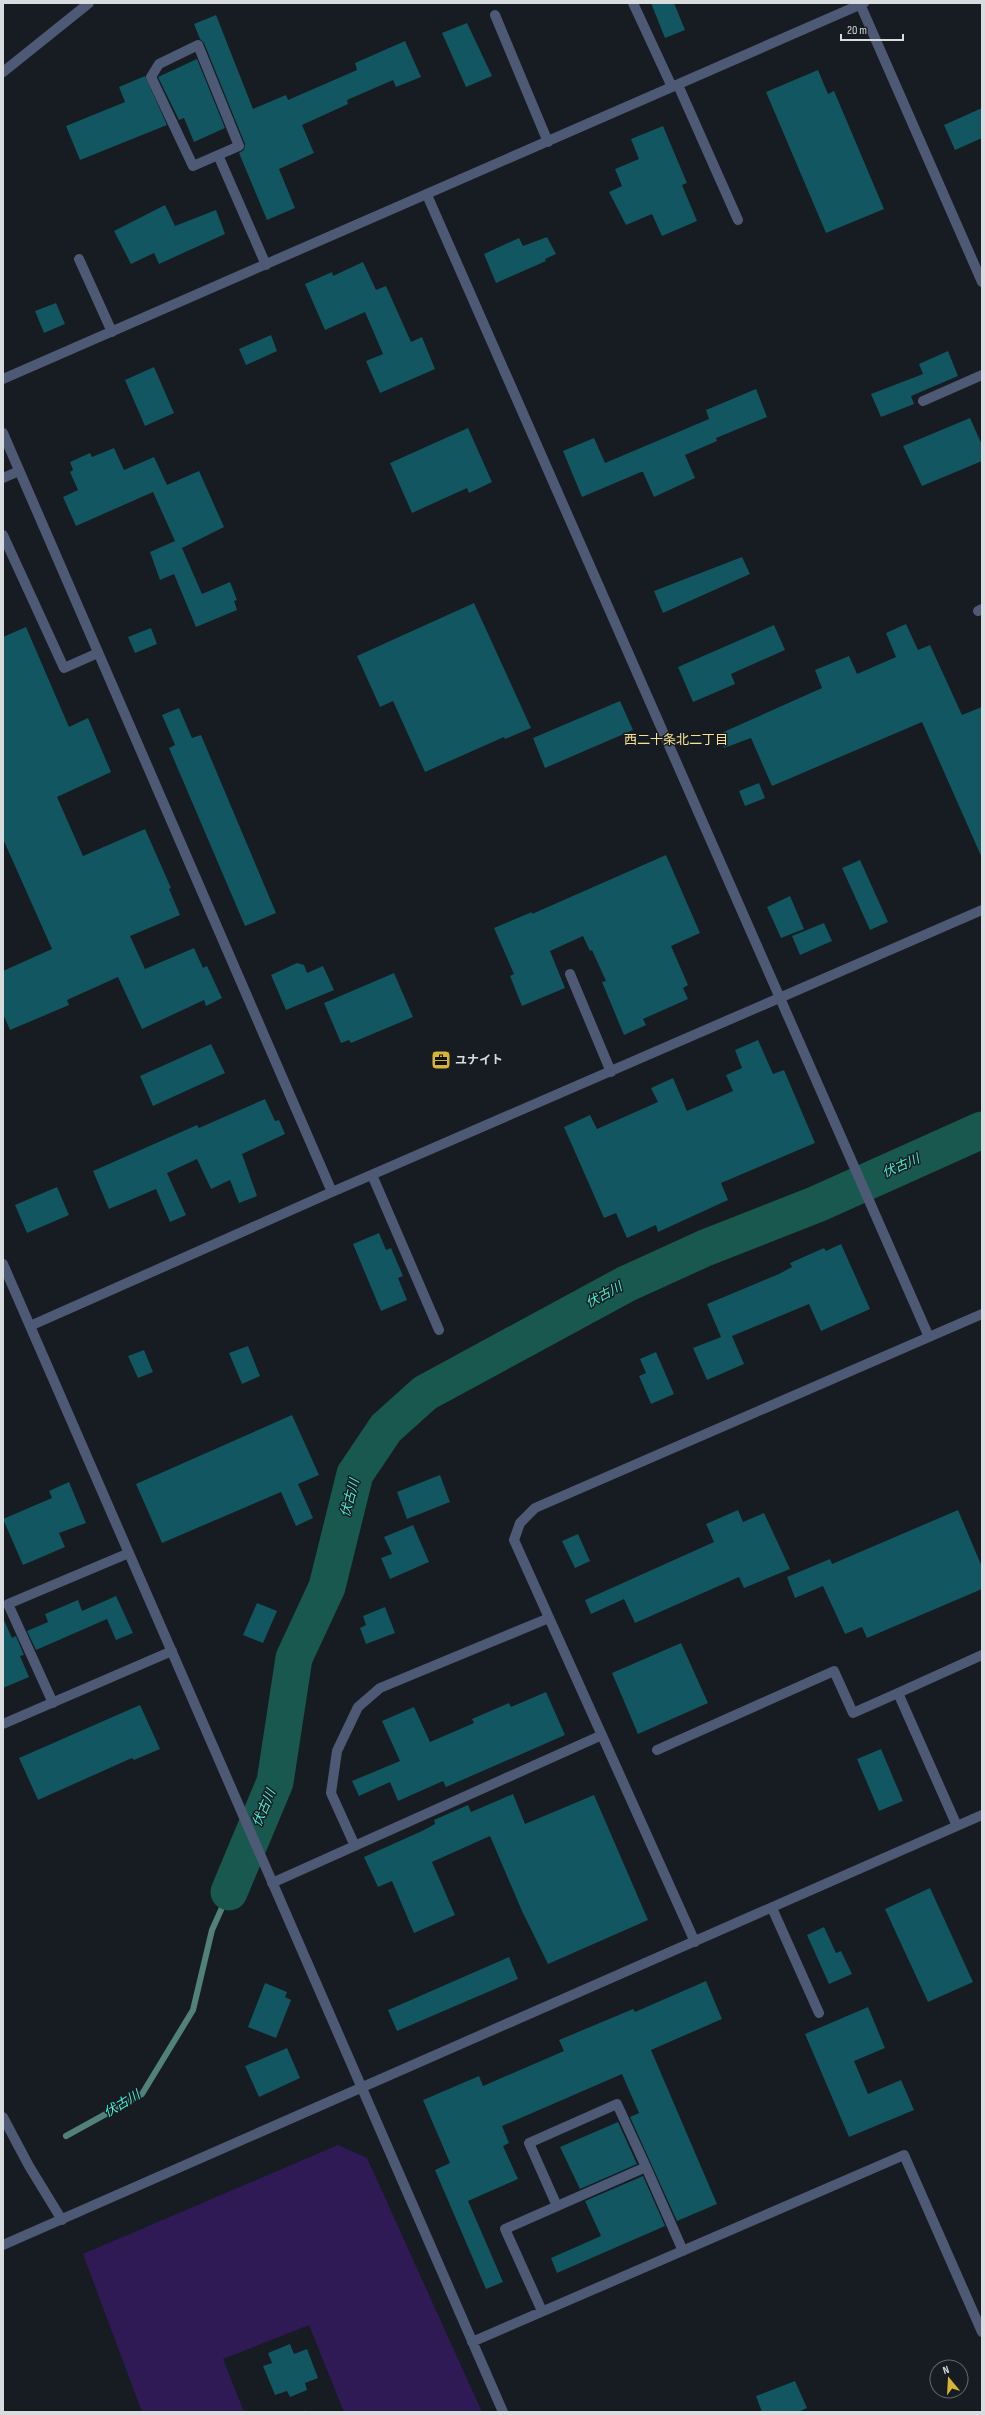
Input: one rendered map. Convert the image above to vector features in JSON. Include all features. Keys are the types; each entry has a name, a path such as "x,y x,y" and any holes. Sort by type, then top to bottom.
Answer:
{"street":[{"path":"3,72 89,3"},
{"path":"633,3 675,86 738,220"},
{"path":"3,379 862,4 982,282"},
{"path":"495,15 548,142"},
{"path":"198,46 239,146 218,155 193,166 151,77 159,64 198,46"},
{"path":"218,155 266,265"},
{"path":"427,195 930,1337"},
{"path":"79,260 112,332"},
{"path":"923,401 982,376"},
{"path":"3,433 332,1192"},
{"path":"3,478 19,471"},
{"path":"3,535 64,668 98,653"},
{"path":"30,1326 332,1192 780,999 982,910"},
{"path":"570,974 611,1072"},
{"path":"372,1175 439,1330"},
{"path":"3,1264 503,2412"},
{"path":"695,1942 514,1540 520,1523 535,1508 982,1314"},
{"path":"53,1703 8,1604 129,1553"},
{"path":"355,1846 331,1793 337,1751 358,1707 380,1688 549,1618"},
{"path":"3,1724 172,1651"},
{"path":"657,1750 834,1671 853,1713 982,1655"},
{"path":"898,1693 957,1826"},
{"path":"271,1880 355,1846 602,1735"},
{"path":"3,2245 982,1815"},
{"path":"772,1908 819,2013"},
{"path":"557,2206 529,2143 617,2104 683,2251"},
{"path":"3,2117 29,2166 62,2220"},
{"path":"472,2342 904,2155 982,2332"},
{"path":"542,2311 505,2229 646,2167"}],"shaded area":[{"path":"338,2145 367,2158 482,2412 344,2412 309,2325 223,2359 244,2412 142,2412 83,2254"}],"building":[{"path":"651,3 674,3 685,30 665,38"},
{"path":"216,15 253,109 286,95 288,100 357,70 355,63 405,41 421,77 396,87 393,80 347,100 348,104 302,125 314,153 279,169 295,208 267,220 239,153 244,150 245,144 204,43 200,39 194,24"},
{"path":"467,23 492,76 466,87 442,33"},
{"path":"197,59 225,128 194,142 184,118 179,120 158,77"},
{"path":"818,70 828,94 834,91 884,209 826,233 766,92"},
{"path":"145,76 167,125 80,160 66,126 125,102 119,87"},
{"path":"982,108 982,138 955,150 944,125"},
{"path":"663,126 687,183 682,185 697,221 662,236 652,214 626,225 609,192 622,186 615,169 639,159 631,139"},
{"path":"165,205 175,226 216,210 225,234 159,264 154,253 131,264 114,231"},
{"path":"547,237 556,254 545,259 546,261 496,283 484,254 519,238 523,246"},
{"path":"363,262 376,290 386,286 411,342 422,337 435,369 380,393 366,361 383,354 365,312 325,330 305,284 332,272 333,276"},
{"path":"56,303 65,324 44,333 35,311"},
{"path":"271,335 277,351 246,365 239,349"},
{"path":"948,351 958,376 911,396 914,404 881,417 871,394 923,374 919,364"},
{"path":"154,367 174,413 145,426 125,380"},
{"path":"756,389 767,417 716,438 717,441 685,455 695,478 654,497 643,472 641,472 582,497 563,451 594,438 605,463 709,419 706,410"},
{"path":"970,418 982,445 982,461 922,486 903,446"},
{"path":"468,428 492,482 469,493 467,488 412,513 390,463"},
{"path":"114,448 124,470 154,457 167,485 199,471 224,527 182,548 202,594 230,582 237,600 234,601 237,610 196,627 174,574 160,580 150,552 175,541 153,492 76,526 63,497 78,490 70,472 73,470 70,462 90,453 92,457"},
{"path":"742,557 750,574 663,613 654,591"},
{"path":"474,603 531,728 505,739 504,737 425,772 393,701 380,707 357,656"},
{"path":"906,624 918,650 930,645 962,715 982,707 982,858 922,722 772,786 751,738 724,748 719,734 822,688 815,670 849,656 857,674 896,657 886,633"},
{"path":"774,625 785,650 731,674 735,684 693,702 678,667"},
{"path":"26,627 69,727 88,718 111,772 57,797 83,856 145,829 171,888 169,889 180,915 130,936 145,969 194,948 203,968 207,966 222,998 206,1006 204,1000 142,1029 118,977 67,1000 69,1005 10,1030 3,1014 3,971 52,949 3,839 3,637"},
{"path":"151,628 157,644 135,653 128,637"},
{"path":"620,701 633,730 545,768 533,738"},
{"path":"179,708 192,738 201,735 276,913 245,926 169,748 175,745 162,715"},
{"path":"759,783 765,798 745,806 739,791"},
{"path":"666,855 700,933 671,946 688,985 683,988 688,999 643,1019 646,1025 624,1035 602,982 606,981 592,950 590,951 583,936 550,951 565,988 522,1006 510,976 514,974 494,928 532,912 532,914"},
{"path":"860,860 888,922 870,930 842,868"},
{"path":"790,896 804,929 781,938 767,907"},
{"path":"824,923 832,941 800,955 792,936"},
{"path":"297,963 304,965 307,973 323,966 334,990 286,1010 271,975"},
{"path":"394,973 413,1017 351,1043 349,1040 341,1043 324,1003"},
{"path":"758,1040 773,1074 784,1070 815,1143 721,1183 728,1200 658,1232 656,1225 627,1238 616,1213 604,1218 564,1127 590,1115 597,1129 658,1102 651,1088 673,1078 687,1111 733,1091 726,1075 742,1068 735,1050"},
{"path":"211,1044 225,1073 153,1106 140,1076"},
{"path":"265,1099 275,1121 279,1120 285,1134 242,1154 257,1196 239,1203 230,1180 211,1189 197,1159 167,1173 186,1215 170,1222 156,1189 109,1209 93,1171 197,1125 199,1128"},
{"path":"57,1187 69,1215 27,1233 15,1205"},
{"path":"379,1233 386,1250 391,1248 403,1276 398,1278 407,1300 381,1311 353,1244"},
{"path":"841,1244 870,1309 821,1331 809,1304 732,1336 744,1364 707,1380 693,1348 721,1337 707,1304 779,1274 792,1267 790,1263 824,1248 826,1251"},
{"path":"248,1346 260,1376 242,1384 229,1353"},
{"path":"144,1350 153,1372 138,1378 128,1356"},
{"path":"656,1352 674,1394 651,1404 639,1376 646,1373 640,1359"},
{"path":"292,1415 319,1475 298,1484 313,1518 296,1526 281,1492 162,1543 136,1484"},
{"path":"440,1475 450,1502 407,1519 397,1492"},
{"path":"69,1482 86,1523 59,1533 65,1547 23,1565 3,1519 52,1498 49,1491"},
{"path":"738,1510 743,1522 764,1513 790,1569 744,1588 739,1577 635,1623 624,1599 591,1614 585,1600 714,1542 706,1524"},
{"path":"958,1510 982,1567 982,1589 867,1638 862,1627 845,1634 823,1586 795,1598 787,1577 830,1559 832,1564"},
{"path":"413,1525 429,1562 390,1579 381,1558 392,1554 384,1537"},
{"path":"578,1534 590,1561 575,1568 562,1541"},
{"path":"116,1596 133,1633 116,1640 107,1619 36,1650 27,1631 48,1622 45,1614 78,1600 82,1611"},
{"path":"257,1603 277,1611 263,1643 243,1635"},
{"path":"385,1607 395,1633 366,1644 360,1628 366,1625 363,1616"},
{"path":"3,1618 12,1638 16,1636 24,1655 20,1656 29,1677 3,1688"},
{"path":"681,1643 708,1703 638,1734 612,1673"},
{"path":"546,1692 565,1735 446,1787 443,1781 398,1801 390,1782 359,1796 352,1781 400,1761 382,1721 414,1707 430,1742 474,1723 472,1719 509,1703 511,1707"},
{"path":"140,1705 160,1749 134,1760 132,1758 38,1800 19,1758"},
{"path":"881,1749 903,1801 879,1811 857,1759"},
{"path":"513,1794 525,1824 594,1795 648,1920 548,1964 522,1911 490,1836 432,1862 455,1915 414,1933 392,1881 378,1887 364,1857 422,1831 435,1824 434,1820 468,1805 471,1812"},
{"path":"930,1888 973,1982 928,2002 885,1909"},
{"path":"824,1927 836,1953 841,1951 852,1974 829,1984 807,1935"},
{"path":"509,1957 518,1979 397,2031 388,2010"},
{"path":"706,1981 722,2019 651,2050 717,2204 677,2221 630,2117 639,2113 622,2074 502,2126 509,2143 503,2146 518,2179 468,2201 503,2282 486,2289 435,2170 450,2163 423,2100 479,2076 483,2086 564,2051 559,2040 633,2009 635,2012"},
{"path":"265,1983 287,1992 285,1997 291,2000 276,2038 248,2027"},
{"path":"868,2007 885,2048 854,2061 868,2094 901,2080 914,2110 849,2137 805,2034"},
{"path":"287,2048 300,2078 259,2097 245,2066"},
{"path":"618,2122 637,2164 580,2189 560,2147"},
{"path":"643,2176 665,2226 557,2273 551,2258 601,2236 585,2201"},
{"path":"290,2344 294,2354 307,2349 318,2378 305,2383 307,2390 290,2397 287,2391 275,2395 263,2366 272,2363 268,2353"},
{"path":"795,2381 807,2408 798,2412 762,2412 756,2396"}],"waterway":[{"name":"伏古川","path":"229,1892 275,1782 294,1658 327,1587 355,1474 386,1428 425,1393 626,1284 705,1248 817,1204 982,1130"},
{"name":"伏古川","path":"66,2136 142,2094 193,2010 212,1930 229,1892"}],"place":[{"name":"ユナイト","path":"441,1060"}],"district":[{"name":"西二十条北二丁目","path":"676,740"}]}
